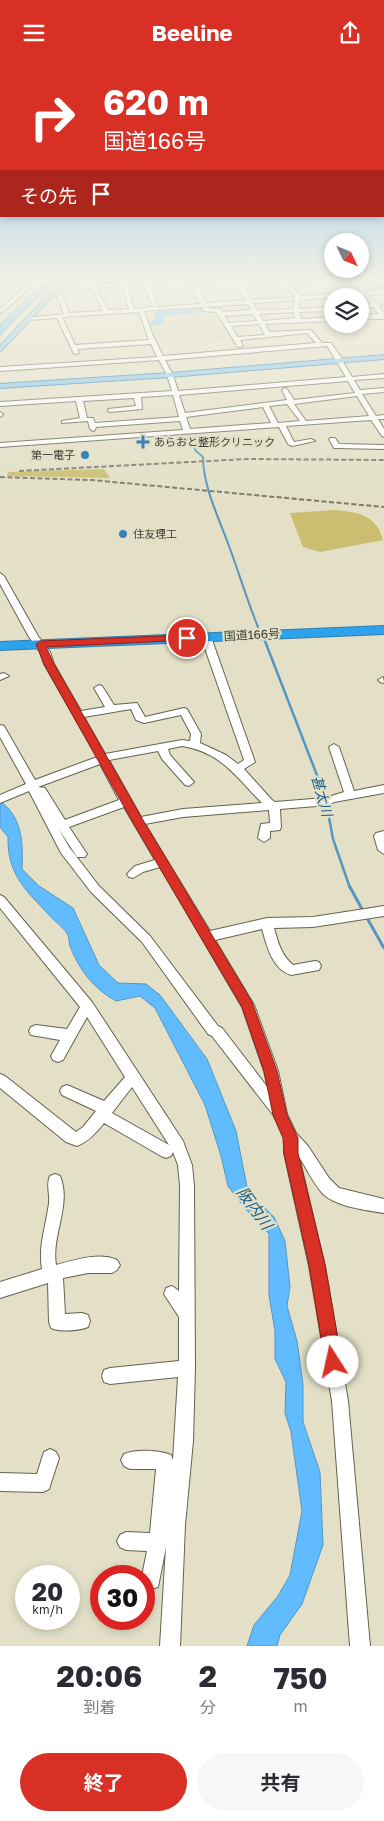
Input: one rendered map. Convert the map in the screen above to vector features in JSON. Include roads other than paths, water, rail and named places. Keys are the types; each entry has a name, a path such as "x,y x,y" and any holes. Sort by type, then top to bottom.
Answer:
{"highway":[{"name":"国道166号","path":"0,646 384,630"}],"main road":[{"path":"0,386 170,375 384,357"}],"street":[{"path":"75,351 80,363"},
{"path":"158,351 170,375 187,432"},
{"path":"0,369 241,351"},
{"path":"333,351 384,433"},
{"path":"0,404 244,390 384,376"},
{"path":"268,388 276,403"},
{"path":"285,390 291,400 289,402 302,421"},
{"path":"92,425 183,417 384,390"},
{"path":"110,410 140,408 137,396"},
{"path":"79,399 84,420"},
{"path":"265,405 292,444 311,441"},
{"path":"0,445 384,417"},
{"path":"64,422 91,419 96,439"},
{"path":"333,439 337,446 384,447"},
{"path":"0,576 34,637 40,644 102,759 248,1005 271,1071 280,1115"},
{"path":"206,637 250,762 237,768"},
{"path":"99,688 111,709"},
{"path":"78,715 134,705 139,719 144,720 184,711 196,734 195,745"},
{"path":"0,728 28,777 81,854"},
{"path":"0,799 102,759 182,743 195,745 218,755 237,768 261,797 274,807 276,827 265,827 264,838"},
{"path":"162,747 166,757 189,782"},
{"path":"334,747 350,795"},
{"path":"34,785 59,842 95,889 146,939 213,1030 217,1032 280,1115 291,1138 291,1153 317,1265 340,1401 360,1646"},
{"path":"140,821 183,813 326,801 384,789"},
{"path":"62,825 126,800"},
{"path":"384,835 380,836 384,850"},
{"path":"133,874 139,869 163,862"},
{"path":"0,900 86,1005 178,1146 185,1165 187,1186 188,1316 184,1441 168,1523 156,1543 153,1565"},
{"path":"206,937 267,923 313,922 384,911"},
{"path":"267,923 278,959 284,965 291,970 315,966"},
{"path":"58,1056 86,1005"},
{"path":"36,1031 68,1035"},
{"path":"250,1076 262,1076 271,1071"},
{"path":"0,1080 70,1137 77,1139 88,1131 128,1082 136,1080"},
{"path":"66,1091 105,1111 166,1151"},
{"path":"291,1138 301,1145 324,1182 334,1193 384,1206"},
{"path":"55,1181 58,1190 48,1265 50,1274 56,1280 57,1322 82,1321"},
{"path":"0,1290 42,1279 50,1274 88,1265 112,1265"},
{"path":"172,1294 188,1316"},
{"path":"110,1377 187,1368"},
{"path":"0,1482 42,1483 50,1458"},
{"path":"130,1460 165,1461 170,1646"},
{"path":"126,1541 156,1543"}],"water":[{"name":"阪内川","path":"0,801 13,815 20,832 22,841 22,869 39,886 73,908 99,965 118,983 146,984 160,995 207,1059 236,1131 248,1192 274,1217 285,1241 290,1287 287,1306 297,1341 303,1384 303,1422 320,1472 323,1545 302,1604 280,1635 277,1646 247,1646 254,1625 278,1596 290,1575 302,1511 291,1432 285,1413 286,1382 275,1359 275,1331 269,1295 269,1234 243,1206 228,1186 205,1105 155,1008 140,996 116,1001 94,985 78,963 70,946 67,933 27,891 15,873 11,862 8,837 0,827"}],"waterway":[{"name":"甚太川","path":"189,436 196,451 203,457 206,480 212,502 258,627"},
{"name":"甚太川","path":"265,641 325,796 333,839 350,888"},
{"name":"甚太川","path":"350,887 363,911"},
{"name":"甚太川","path":"367,918 384,948"}],"railway":[{"path":"19,471 247,459 384,460"},
{"path":"0,477 91,480 384,507"}],"place":[{"name":"あらおと整形クリニック","path":"143,442"},
{"name":"第一電子","path":"85,455"},
{"name":"住友理工","path":"123,534"}]}
